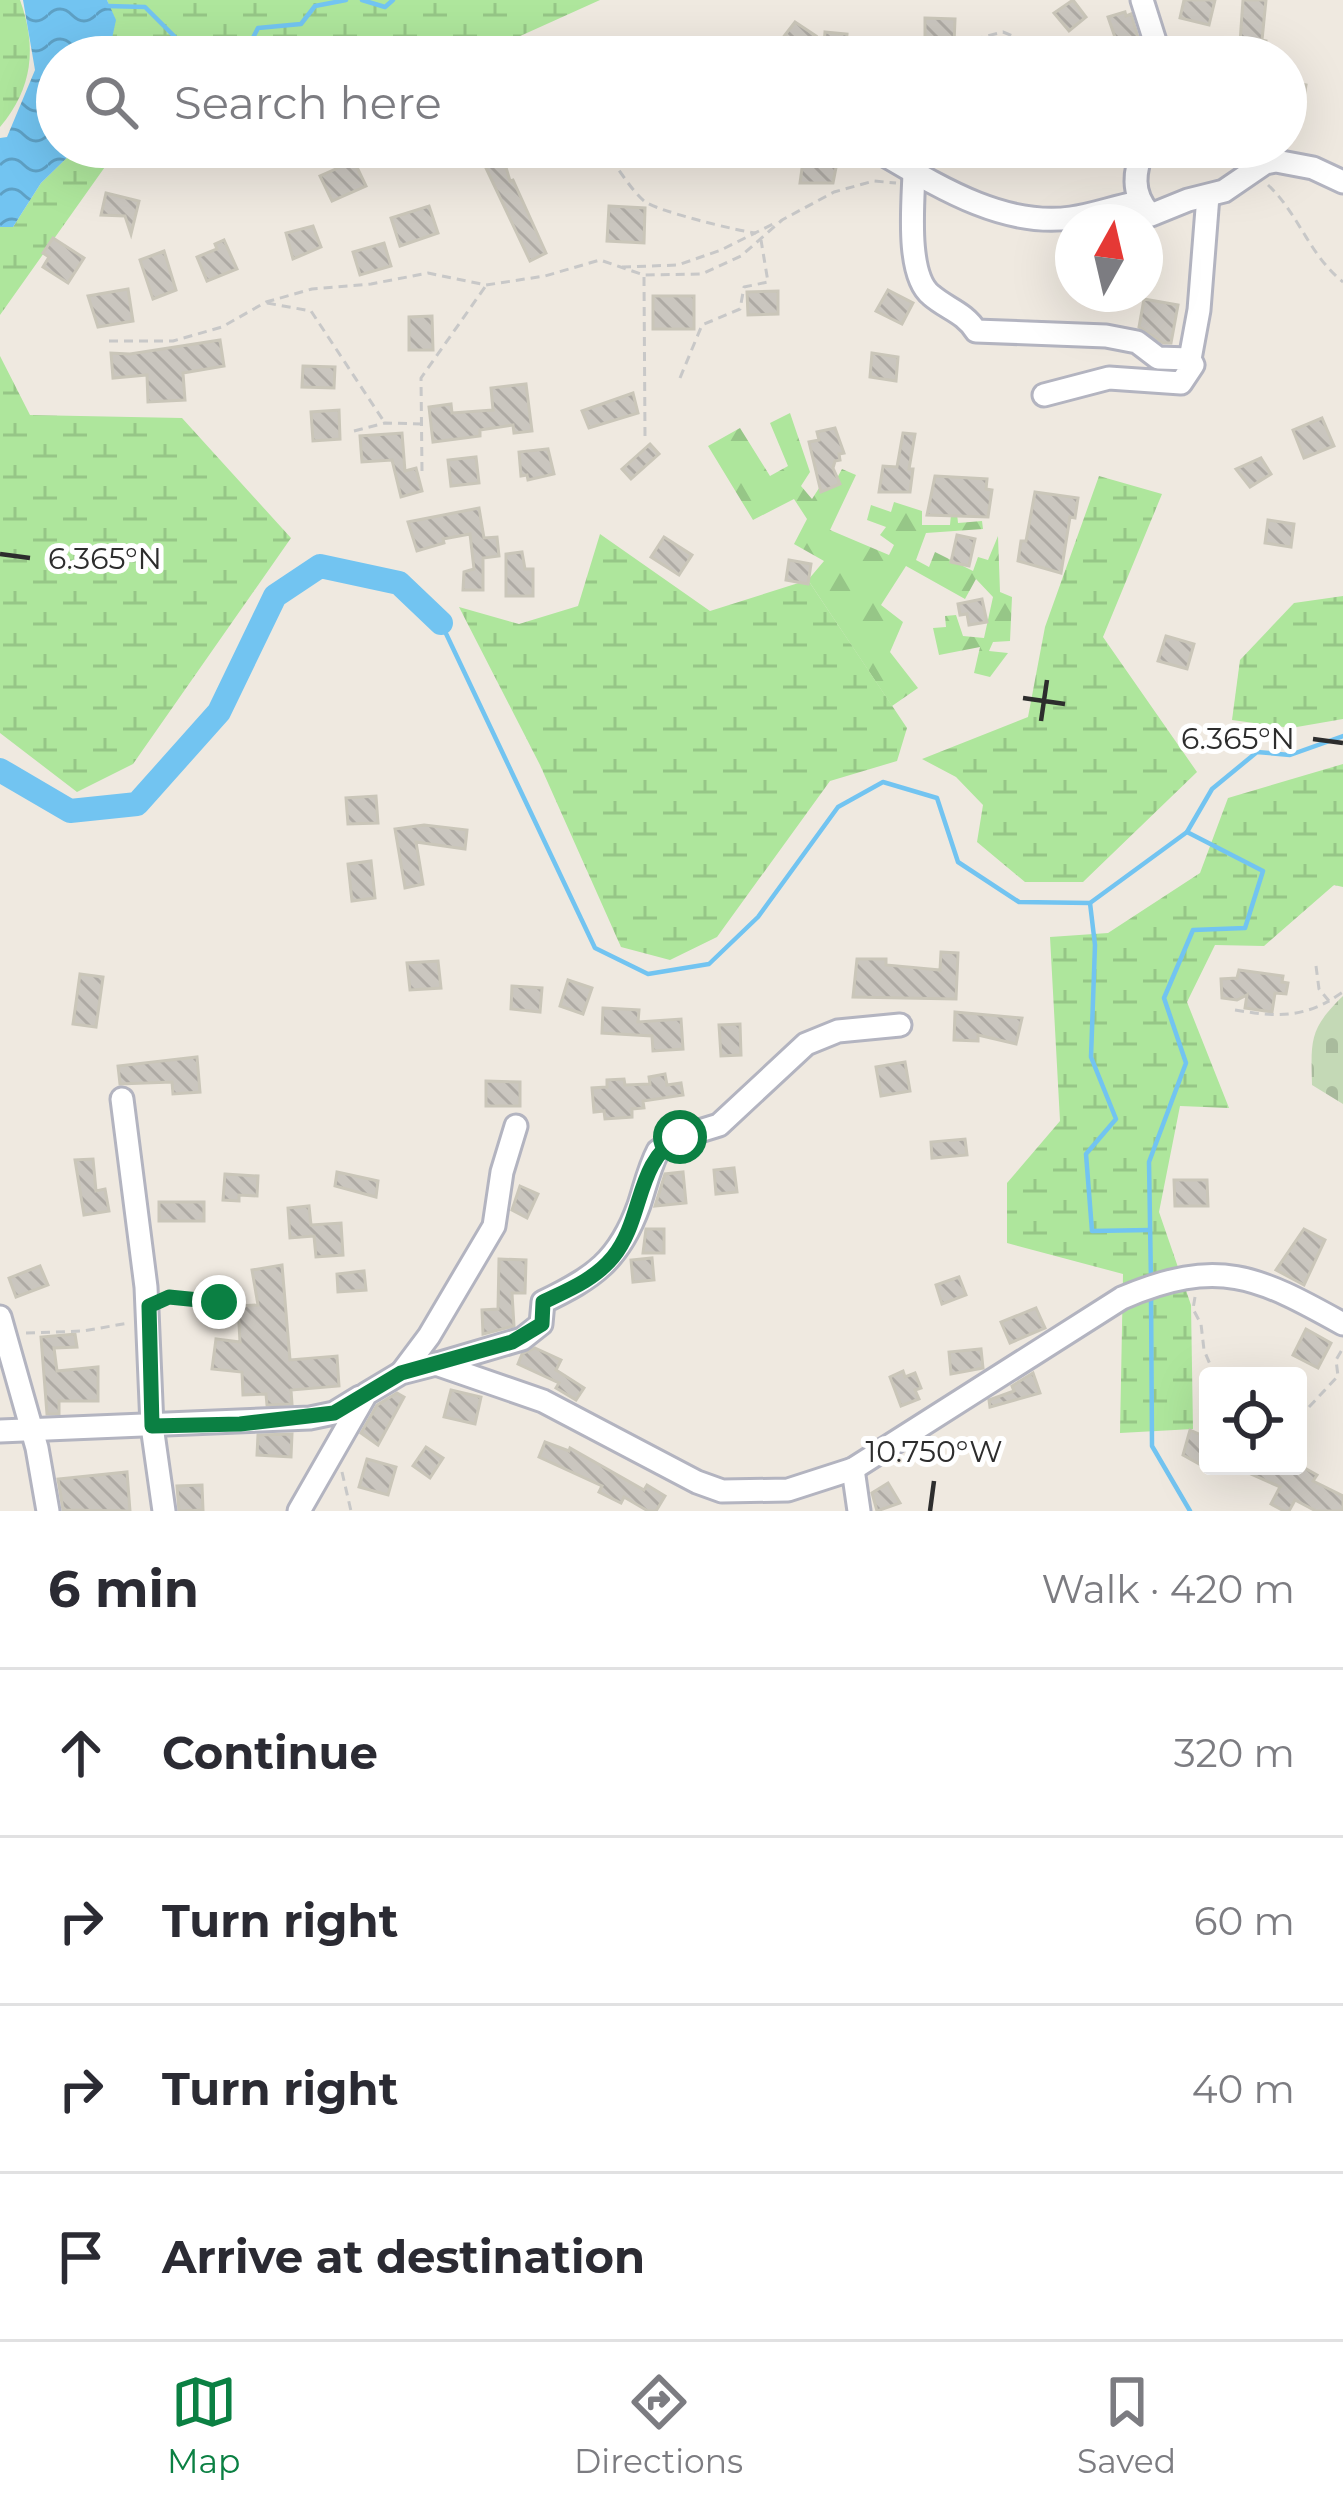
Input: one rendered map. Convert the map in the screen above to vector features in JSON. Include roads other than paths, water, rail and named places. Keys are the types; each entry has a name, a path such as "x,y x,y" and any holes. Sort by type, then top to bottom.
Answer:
{"street":[{"path":"1142,0 1153,36"},
{"path":"900,168 914,178 993,208 1029,218 1055,218"},
{"path":"1138,168 1135,181 1141,204"},
{"path":"1163,210 1224,191 1259,168"},
{"path":"1306,168 1343,182"},
{"path":"914,178 912,232 920,284 968,318 976,331 1106,336 1137,342 1158,358 1190,358"},
{"path":"1044,395 1109,379 1180,383 1193,365 1190,358 1199,310 1208,196"},
{"path":"0,1431 310,1418 334,1413 401,1373 521,1339 542,1324 543,1302 563,1296 602,1269 616,1253 658,1151 680,1137 719,1125 806,1044 838,1030 900,1024"},
{"path":"122,1099 164,1511"},
{"path":"401,1373 429,1336 494,1226 515,1126"},
{"path":"436,1364 543,1401 722,1491 788,1490 853,1469 1122,1298 1163,1281 1251,1278 1286,1291 1343,1324"},
{"path":"3,1324 33,1431 48,1511"},
{"path":"299,1511 366,1394"},
{"path":"853,1469 860,1511"}],"water":[{"path":"23,0 107,0 116,20 113,36 36,36 36,168 56,168 13,227 0,227 0,138 7,137 35,70"}],"waterway":[{"path":"254,36 258,28 301,24 315,6 346,0"},
{"path":"362,0 385,7 393,0"},
{"path":"107,6 145,7 174,36"},
{"path":"0,770 70,811 137,804 219,712 275,596 320,566 399,583 441,623"},
{"path":"441,623 595,948 648,974 709,964 758,917 838,807 883,782 937,798 958,862 1019,902 1090,903 1187,832 1212,789 1257,752 1290,755 1343,736"},
{"path":"1151,1281 1149,1162 1186,1063 1164,998 1193,930 1245,928 1263,871 1187,832"},
{"path":"1090,903 1095,945 1091,1057 1116,1119 1086,1154 1092,1231 1150,1230"},
{"path":"1151,1293 1152,1446 1190,1511"}]}
